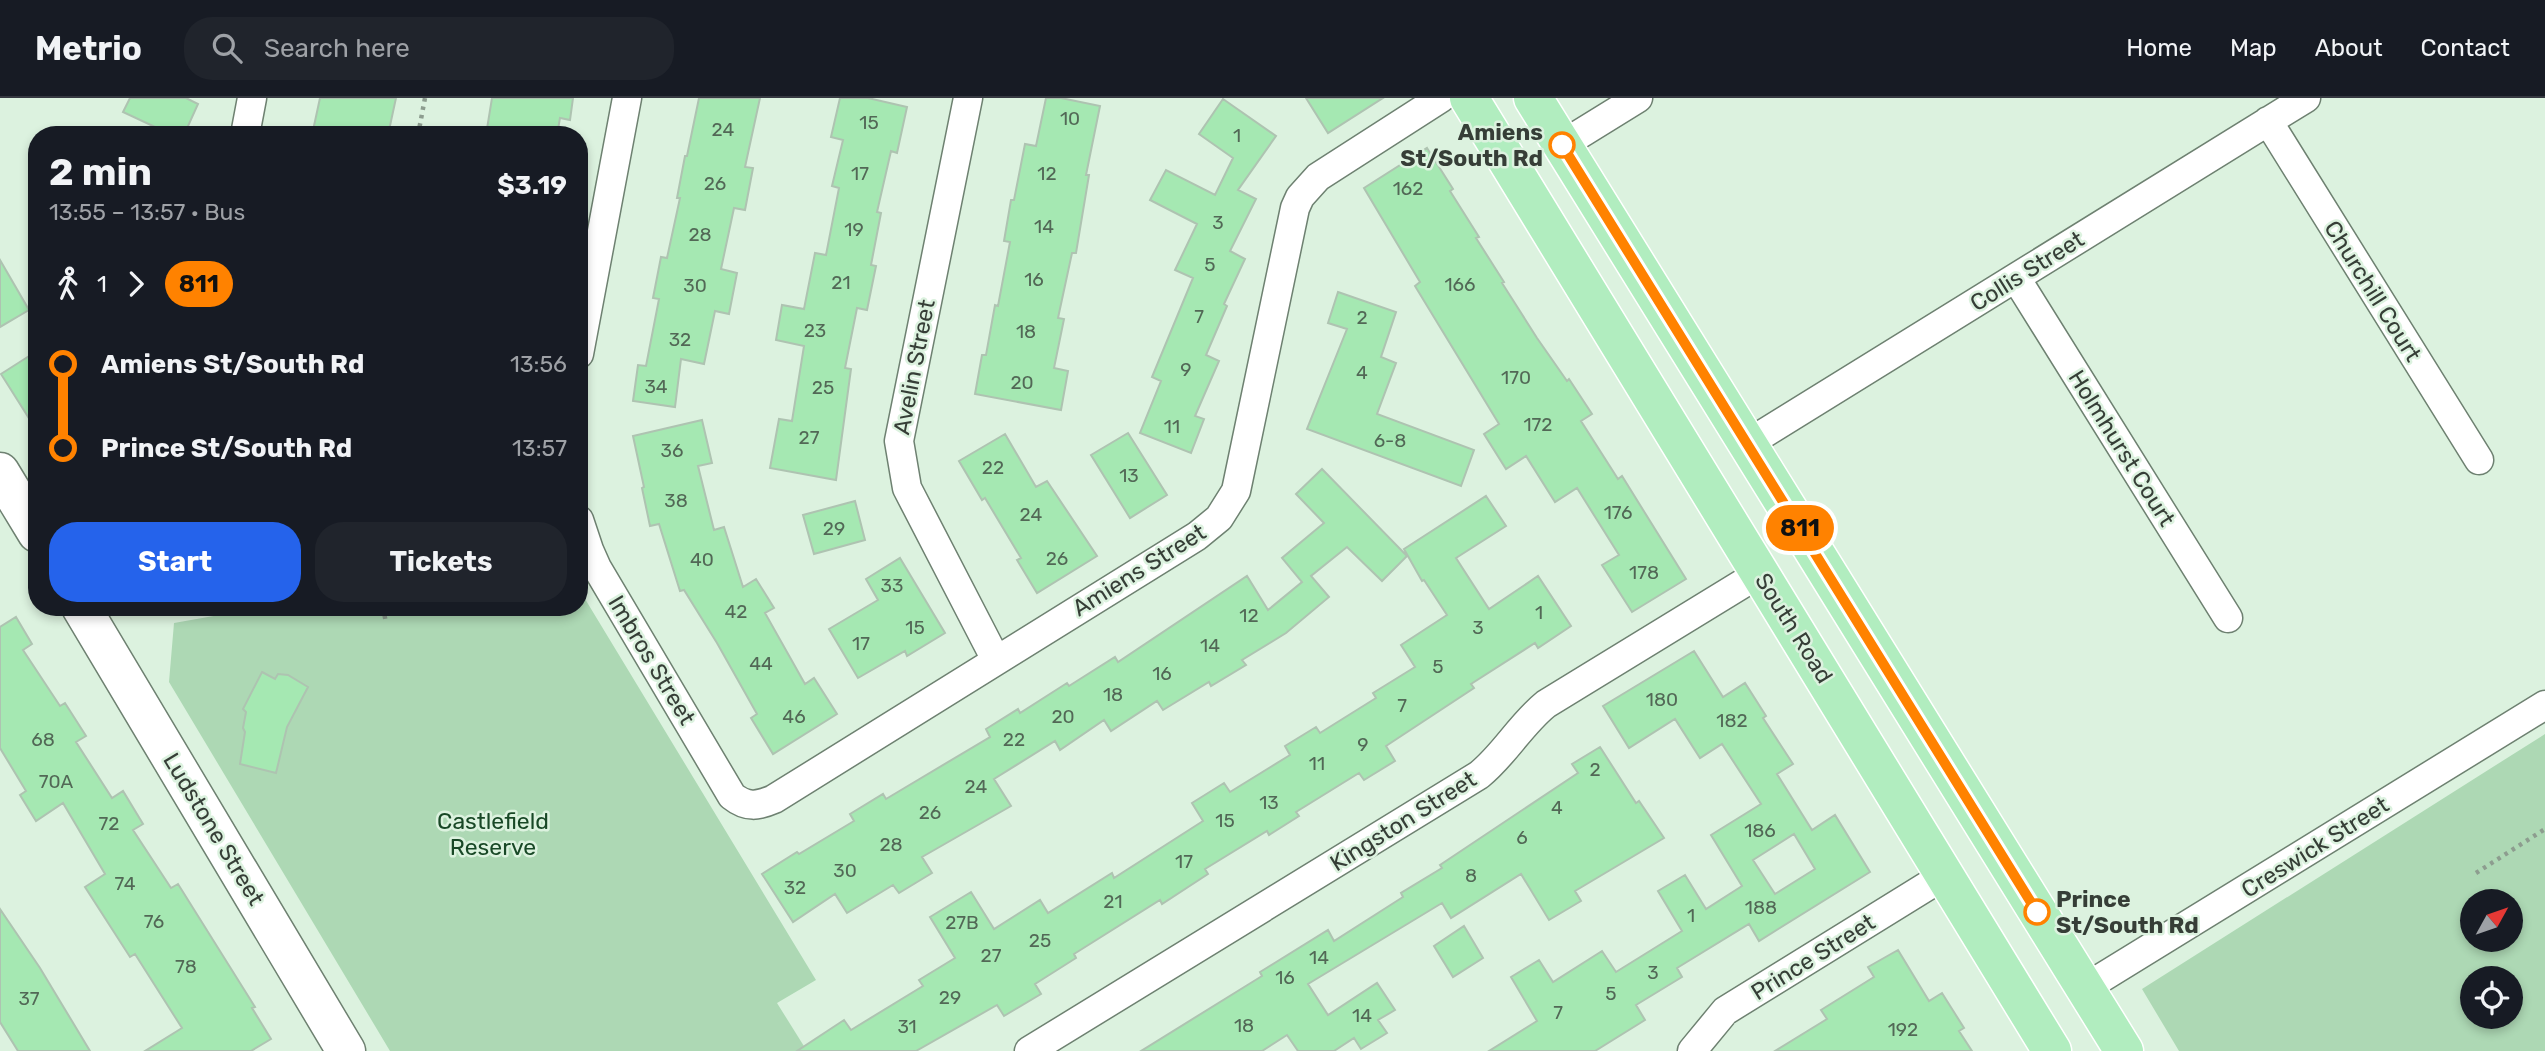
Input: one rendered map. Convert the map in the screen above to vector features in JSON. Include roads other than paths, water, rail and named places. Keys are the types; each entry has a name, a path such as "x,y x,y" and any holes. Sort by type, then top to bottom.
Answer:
{"main road":[{"name":"South Road","path":"1469,98 2052,1051"},
{"path":"1533,98 2124,1051"},
{"path":"1760,573 1810,544"}],"street":[{"path":"247,126 252,98"},
{"path":"588,306 627,98"},
{"name":"Avelin Street","path":"968,98 899,441 907,488 996,660"},
{"name":"Amiens Street","path":"732,796 749,805 774,799 1197,536 1219,519 1236,491 1295,208 1300,197 1318,177 1441,98"},
{"path":"1562,145 1638,98"},
{"name":"Collis Street","path":"1747,444 2306,98"},
{"name":"Churchill Court","path":"2268,121 2479,460"},
{"name":"Holmhurst Court","path":"2016,278 2228,618"},
{"path":"0,472 28,519"},
{"name":"Imbros Street","path":"588,547 597,568 732,796"},
{"name":"Kingston Street","path":"1029,1051 1468,782 1497,760 1525,723 1546,704 1760,573"},
{"name":"Ludstone Street","path":"86,616 346,1051"},
{"name":"Creswick Street","path":"2085,988 2545,705"},
{"name":"Prince Street","path":"1692,1051 1726,1011 1945,875"}],"place":[{"name":"Amiens St/South Rd","path":"1562,145"},
{"name":"Prince St/South Rd","path":"2037,912"}],"park label":[{"name":"Castlefield Reserve","path":"493,834"}]}
